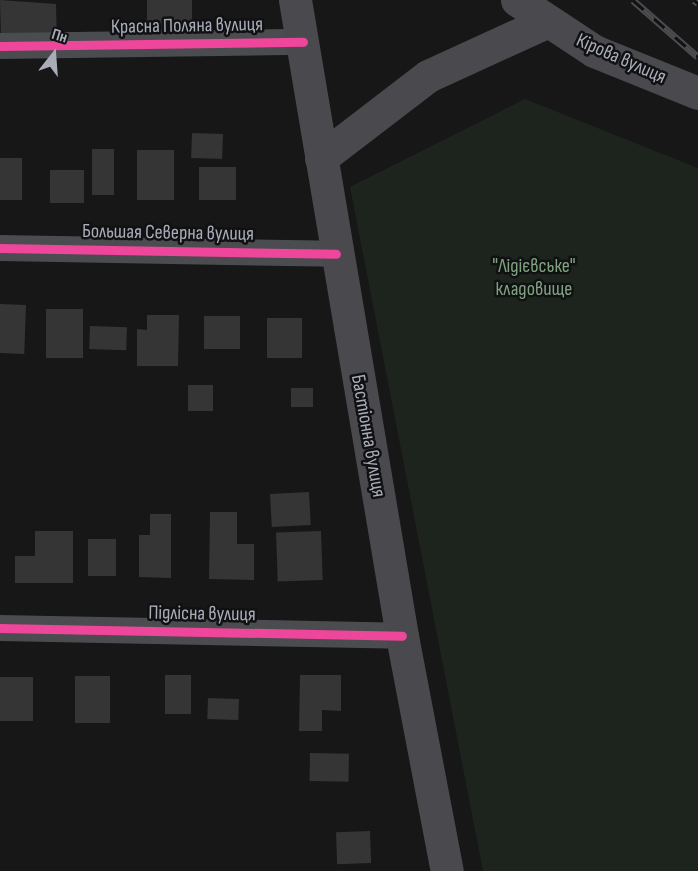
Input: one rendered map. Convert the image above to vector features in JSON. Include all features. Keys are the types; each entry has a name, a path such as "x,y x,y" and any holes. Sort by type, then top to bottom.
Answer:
{"main road":[{"name":"Бастіонна вулиця","path":"295,0 402,636 447,871"},
{"name":"Кірова вулиця","path":"517,0 546,22 594,51 698,93"},
{"path":"321,158 428,76 546,22"}],"street":[{"name":"Красна Поляна вулиця","path":"0,46 303,42"},
{"name":"Большая Северна вулиця","path":"0,248 336,254"},
{"name":"Підлісна вулиця","path":"0,628 402,636"}],"green space":[{"name":"\"Лідієвське\" кладовище","path":"525,99 698,168 698,871 483,871 350,187"}],"building":[{"path":"0,0 56,4 57,45 1,38"},
{"path":"147,0 192,0 192,41 147,41"},
{"path":"192,133 223,134 222,159 191,158"},
{"path":"92,149 114,149 114,195 92,195"},
{"path":"137,150 174,150 174,200 137,200"},
{"path":"0,158 22,158 22,200 0,200"},
{"path":"199,167 236,167 236,200 199,200"},
{"path":"50,170 84,170 84,203 50,203"},
{"path":"0,304 26,305 24,354 0,353"},
{"path":"46,309 83,309 83,358 46,358"},
{"path":"147,315 179,315 178,366 137,366 137,329 147,330"},
{"path":"204,316 240,316 240,349 204,349"},
{"path":"267,318 302,318 302,358 267,358"},
{"path":"90,326 127,327 126,350 89,349"},
{"path":"188,385 213,385 213,411 188,411"},
{"path":"291,388 313,388 313,407 291,407"},
{"path":"309,492 311,525 272,527 270,494"},
{"path":"210,512 237,512 237,544 254,544 254,580 209,579"},
{"path":"150,514 171,514 171,578 139,577 139,535 150,535"},
{"path":"35,531 73,531 73,583 15,583 15,556 35,556"},
{"path":"321,531 323,580 278,582 276,533"},
{"path":"88,539 116,539 116,576 88,576"},
{"path":"165,675 191,675 191,714 165,714"},
{"path":"300,675 341,675 341,711 322,710 322,731 299,731"},
{"path":"75,676 110,676 110,723 75,723"},
{"path":"0,677 33,677 33,721 0,721"},
{"path":"208,698 239,699 238,720 207,719"},
{"path":"310,753 349,754 349,782 310,781"},
{"path":"370,831 371,863 337,864 336,832"}],"railway":[{"path":"633,0 698,57"},
{"path":"694,0 698,3"}],"cycle path":[{"path":"0,46 303,42"},
{"path":"0,248 336,254"},
{"path":"0,628 402,636"}]}
